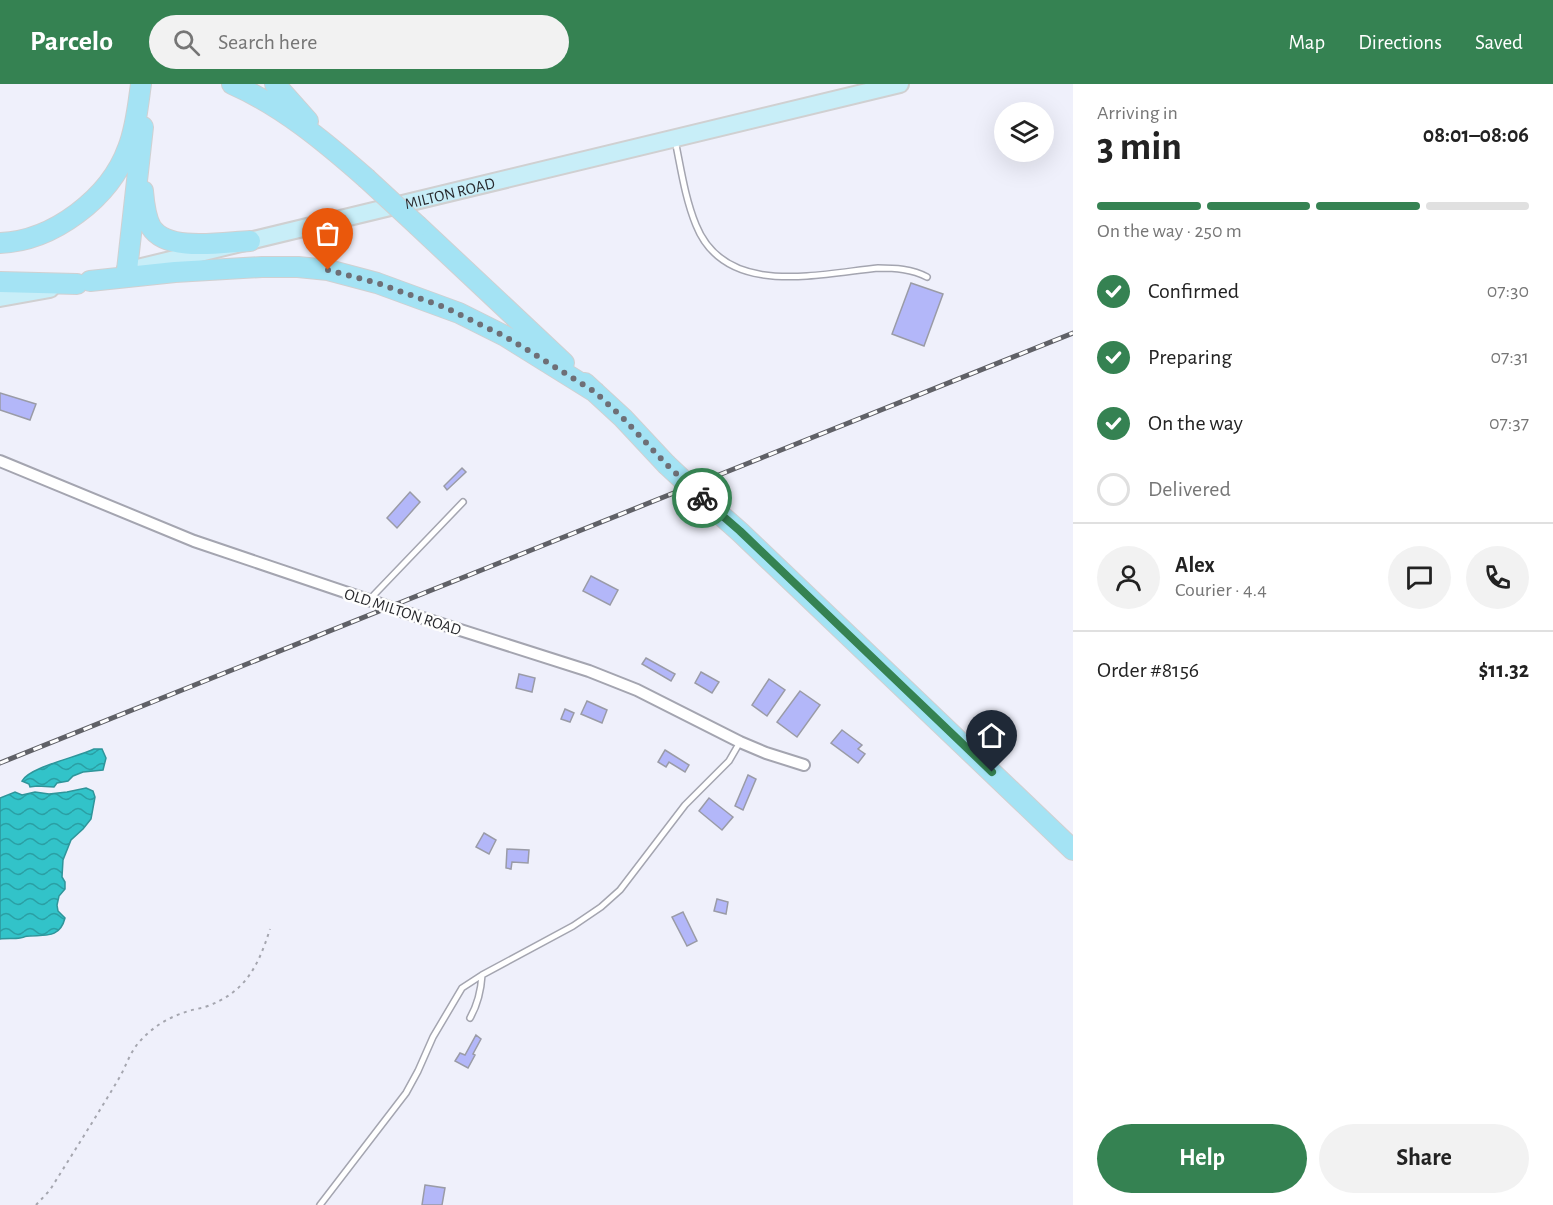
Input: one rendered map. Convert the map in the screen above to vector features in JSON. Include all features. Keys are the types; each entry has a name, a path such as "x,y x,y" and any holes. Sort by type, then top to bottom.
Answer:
{"highway":[{"path":"0,243 24,240 49,231 86,208 119,167 128,148 141,84"},
{"path":"127,270 141,152 146,84"},
{"path":"232,84 273,106 304,127 366,178 623,418 666,464 740,531 1069,844"},
{"path":"275,84 334,150"},
{"path":"141,152 144,201 152,229 164,238 177,243 250,241"},
{"path":"0,282 83,282 175,272 262,267 328,270 377,283 459,314 504,336 595,392"}],"main road":[{"name":"MILTON ROAD","path":"0,298 83,282 900,84"}],"street":[{"name":"OLD MILTON ROAD","path":"0,461 194,541 589,671 637,690 740,742 804,765"}],"lane":[{"path":"674,139 688,202 696,226 709,248 728,264 765,275 790,277 878,268 916,271 927,277"},
{"path":"369,600 463,502"},
{"path":"320,1205 406,1093 433,1037 462,988 573,926 601,907 620,890 685,805 729,761 740,742"},
{"path":"470,1018 481,992 482,975"}],"path":[{"path":"36,1205 50,1190 120,1077 139,1041 173,1016 224,999 237,990 249,978 257,964 270,929"}],"water":[{"path":"94,749 102,749 106,758 103,770 83,772 68,781 57,783 54,787 30,787 22,781 34,771"},
{"path":"86,788 93,791 95,797 91,819 71,840 63,860 62,877 65,889 59,896 57,905 58,911 65,918 63,924 52,934 0,939 0,798 15,792 22,795 35,792 49,794"}],"building":[{"path":"911,283 943,294 924,346 892,334"},
{"path":"0,393 36,404 30,420 0,410"},
{"path":"462,468 466,472 447,490 444,486"},
{"path":"410,492 420,502 397,528 387,518"},
{"path":"591,576 618,590 610,605 583,591"},
{"path":"646,658 675,674 671,681 642,664"},
{"path":"701,672 719,682 712,693 695,683"},
{"path":"519,674 535,678 532,692 516,688"},
{"path":"769,679 785,690 767,716 752,705"},
{"path":"800,691 820,705 797,737 777,722"},
{"path":"587,701 607,710 602,723 581,714"},
{"path":"565,709 574,713 570,722 561,719"},
{"path":"842,730 862,745 858,749 865,754 858,763 831,743"},
{"path":"665,750 689,765 685,772 669,762 666,767 658,762"},
{"path":"748,775 756,779 743,810 735,806"},
{"path":"709,798 733,817 722,830 699,811"},
{"path":"484,833 496,840 489,854 476,847"},
{"path":"507,849 529,850 528,863 512,862 511,869 506,868"},
{"path":"717,899 728,902 726,914 714,911"},
{"path":"683,912 697,941 687,946 672,917"},
{"path":"476,1035 481,1039 468,1068 455,1061 460,1053 465,1055"},
{"path":"425,1185 445,1188 442,1205 422,1205"}],"railway":[{"path":"0,763 1073,333"}],"way so far":[{"path":"328,270 377,283 444,307 526,349 595,392 702,498"}],"route":[{"path":"702,498 740,531 992,772"}]}
